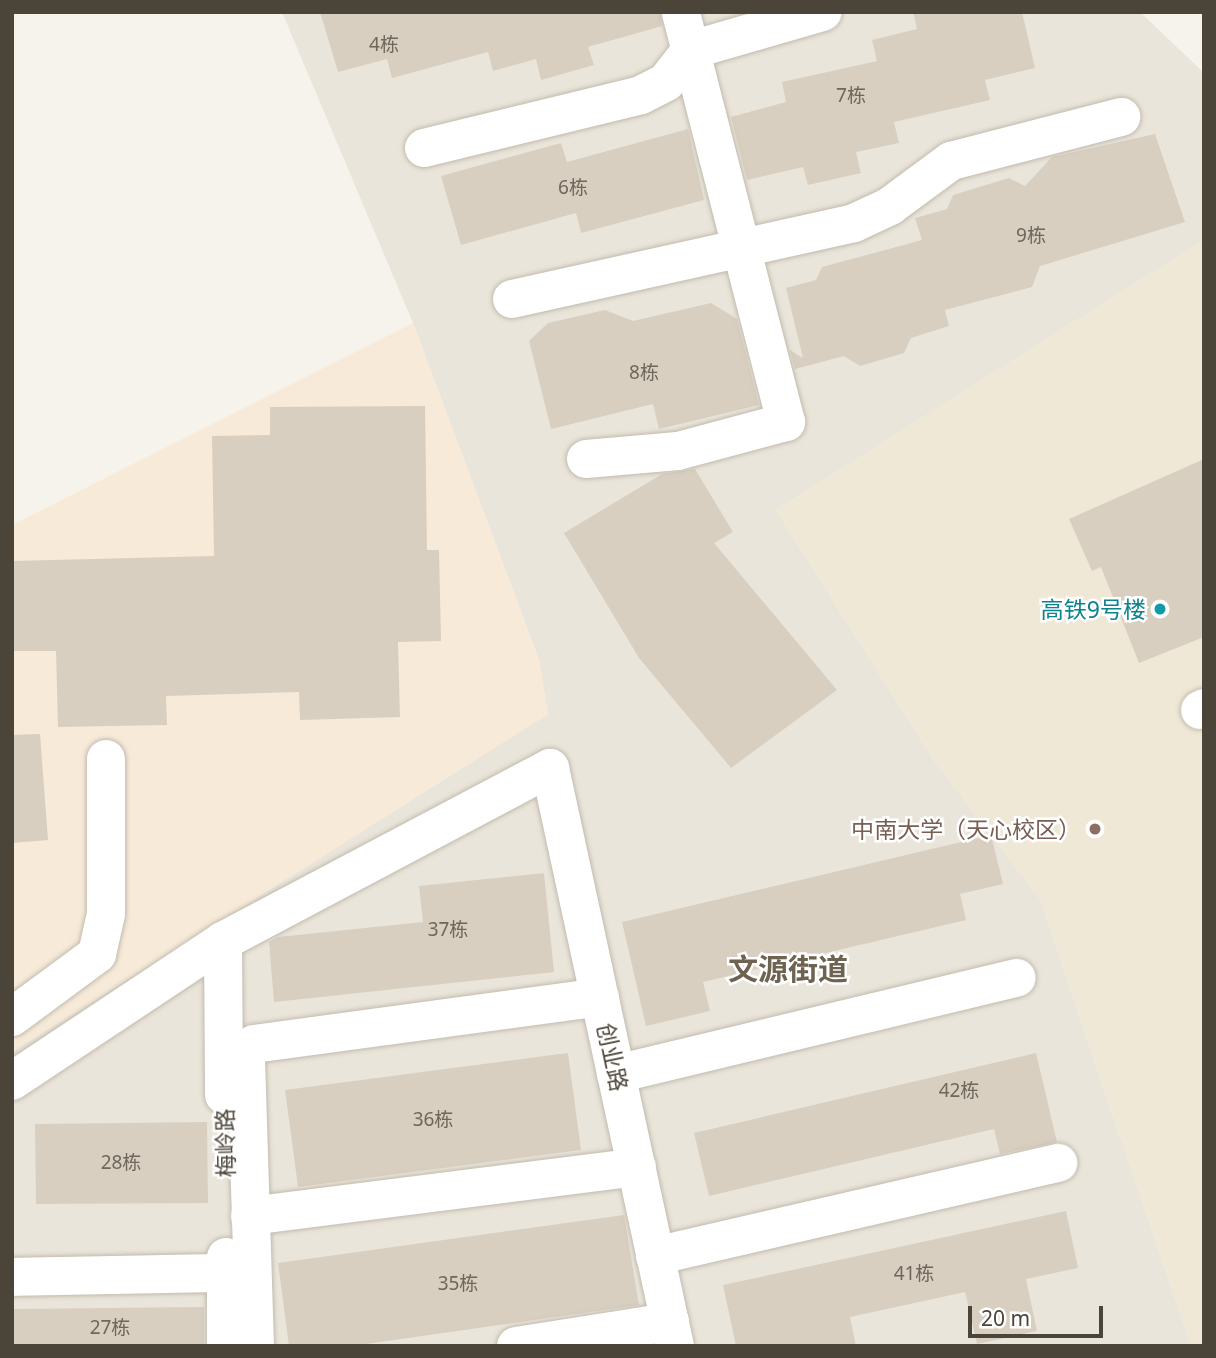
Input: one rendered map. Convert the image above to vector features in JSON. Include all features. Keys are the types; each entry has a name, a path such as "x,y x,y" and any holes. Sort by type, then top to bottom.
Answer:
{"street":[{"path":"586,459 678,451 786,422 681,12"},
{"path":"424,148 642,95 666,82 691,50 823,12"},
{"path":"512,299 742,251 854,223 890,206 951,161 1121,117"},
{"path":"12,1017 97,954 106,914 106,759"},
{"name":"创业路","path":"223,941 550,768 673,1334"},
{"path":"12,1080 223,941"},
{"name":"梅岭路","path":"223,941 226,1346"},
{"path":"616,1074 1017,978"},
{"path":"255,1346 246,1056 254,1044 268,1038 600,997"},
{"path":"655,1256 1058,1163"},
{"path":"250,1216 637,1167"},
{"path":"12,1277 226,1273"},
{"path":"516,1346 673,1334"}],"shaded area":[{"path":"282,12 1140,12 1204,73 1204,240 776,510 933,759 1040,899 1191,1346 12,1346 12,1052 548,714 539,660 413,323"},
{"name":"中南大学（天心校区）","path":"1204,240 1204,1346 1191,1346 1040,899 933,759 776,510"},
{"path":"413,323 539,660 548,714 12,1052 12,525"}],"building":[{"path":"320,12 660,12 662,26 588,47 594,65 541,80 536,59 493,71 488,52 392,78 387,59 338,72"},
{"path":"913,12 1022,12 1035,68 985,80 990,100 894,122 899,143 856,152 861,173 808,185 803,167 747,180 731,117 786,102 782,82 877,61 872,40 917,29"},
{"path":"688,129 704,200 581,233 576,213 461,245 441,176 561,143 567,162"},
{"path":"1155,134 1185,222 1040,266 1032,287 945,310 949,326 911,338 904,353 860,366 844,356 795,369 790,350 803,358 786,288 816,280 822,267 922,240 915,218 947,209 953,195 1009,178 1025,186 1052,157"},
{"path":"711,303 737,319 759,405 659,429 653,404 551,429 529,341 548,323 605,310 633,321"},
{"path":"425,406 427,550 439,550 441,641 398,642 400,717 300,720 299,692 166,696 167,725 58,727 56,651 14,651 12,561 214,556 212,436 270,435 270,407"},
{"path":"1204,459 1204,637 1139,663 1101,567 1092,571 1069,519"},
{"path":"695,469 733,532 714,543 837,690 731,768 639,658 564,533 662,474"},
{"path":"40,734 48,840 12,843 12,735"},
{"path":"991,835 1003,884 960,894 966,920 703,982 710,1011 646,1026 622,922"},
{"path":"544,873 554,972 274,1002 269,942 278,937 423,922 419,886"},
{"path":"568,1053 581,1150 298,1187 285,1090"},
{"path":"1036,1053 1057,1142 1000,1154 994,1129 709,1196 694,1133"},
{"path":"207,1122 208,1203 36,1204 35,1124"},
{"path":"1066,1211 1078,1268 1026,1279 1037,1331 977,1344 965,1292 850,1317 856,1346 736,1346 723,1285"},
{"path":"624,1215 639,1305 352,1346 289,1346 278,1263"},
{"path":"204,1307 204,1346 12,1346 12,1309"}],"place":[{"name":"高铁9号楼","path":"1160,609"},
{"name":"中南大学（天心校区）","path":"1095,829"}],"district":[{"name":"文源街道","path":"788,969"}]}
